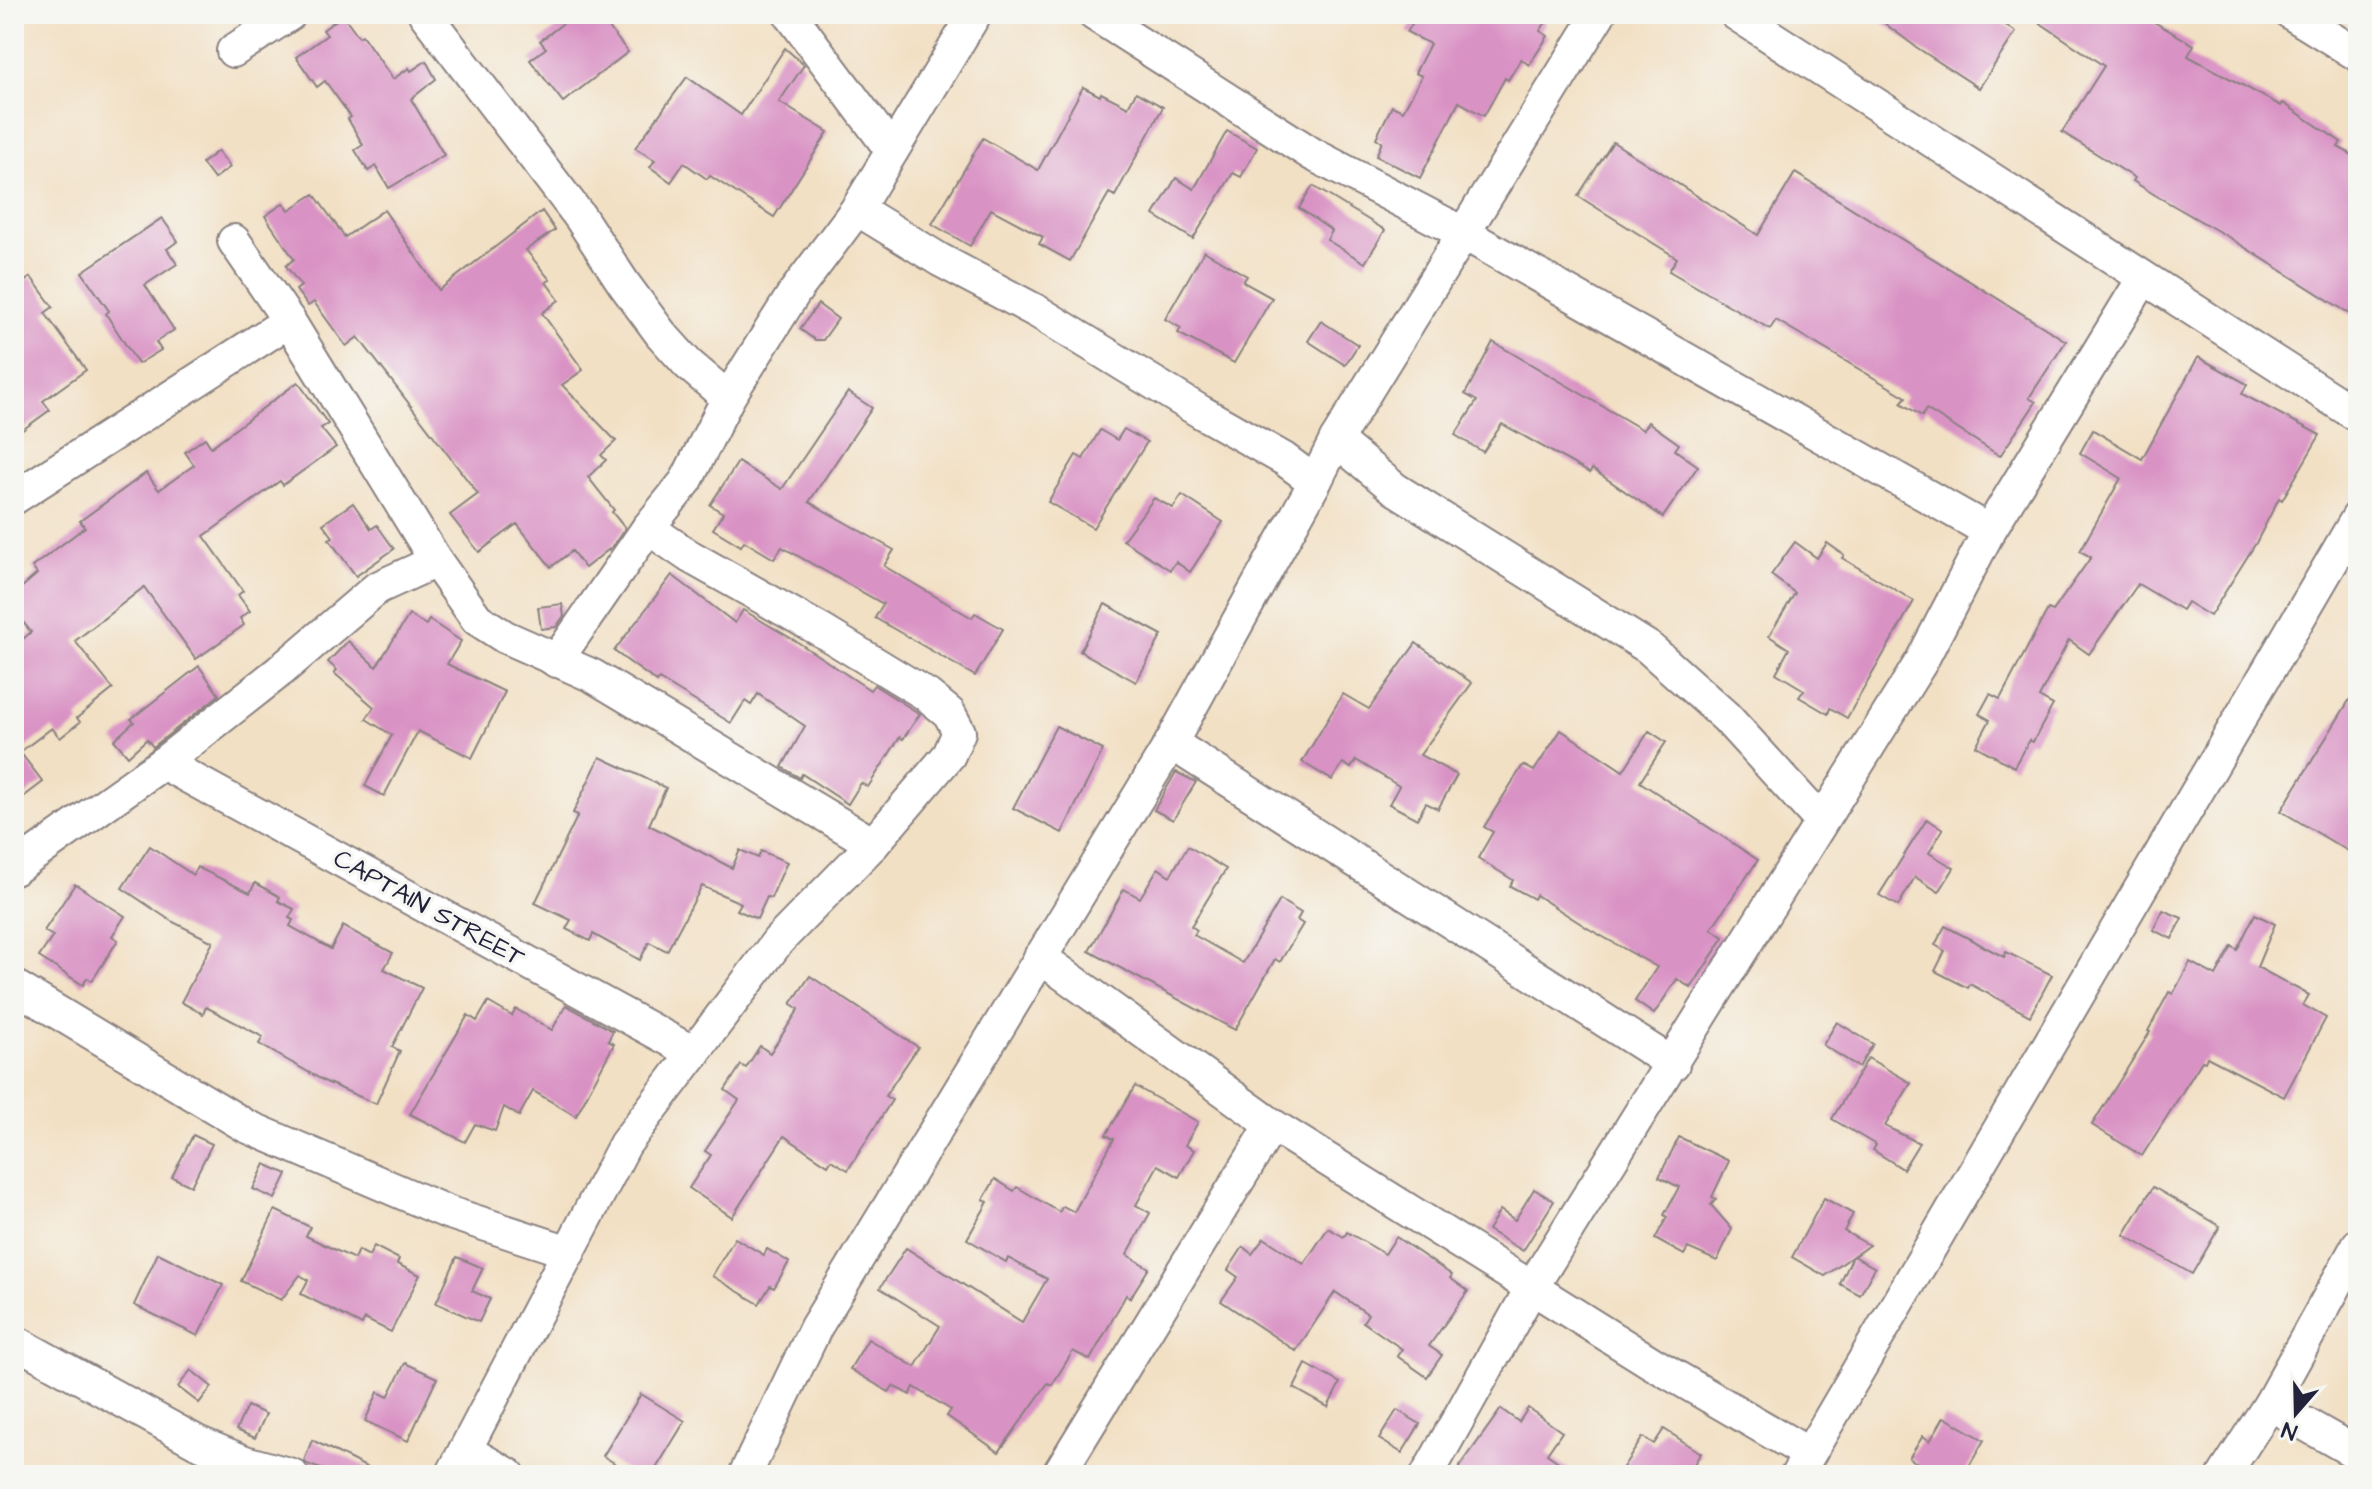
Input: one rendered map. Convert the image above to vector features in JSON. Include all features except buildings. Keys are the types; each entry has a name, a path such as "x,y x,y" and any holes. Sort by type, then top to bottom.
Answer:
{"street":[{"path":"233,51 290,14"},
{"path":"425,14 580,217 661,334 688,364 728,398"},
{"path":"790,14 892,151"},
{"path":"556,661 648,528 686,481 728,398 794,293 857,209 975,14"},
{"path":"1094,14 1312,154 1463,233 1989,531"},
{"path":"745,1475 816,1327 1171,743 1336,440 1599,14"},
{"path":"1736,14 2358,416"},
{"path":"2292,14 2358,55"},
{"path":"857,209 918,247 1038,312 1225,427 1284,459 1315,482"},
{"path":"234,241 289,321 436,561 477,619 505,637 593,676 873,844"},
{"path":"1427,1475 1532,1287 1921,662 1989,531 2143,279"},
{"path":"17,488 289,321"},
{"path":"1336,440 1395,489 1649,648 1726,717 1821,821"},
{"path":"1040,957 1272,1125 1652,1363 1803,1465 2358,517"},
{"path":"509,1475 458,1462 625,1144 778,941 873,844 949,755 959,732 949,713 895,675 689,556 648,528"},
{"path":"14,869 163,763 280,671 377,588 436,561"},
{"path":"1171,743 1673,1064"},
{"name":"CAPTAIN STREET","path":"163,763 694,1053"},
{"path":"14,986 246,1126 447,1212 569,1252"},
{"path":"1058,1475 1272,1125"},
{"path":"2224,1475 2270,1404 2358,1245"},
{"path":"14,1341 197,1442 245,1462 292,1475"},
{"path":"2270,1404 2358,1454"}]}
